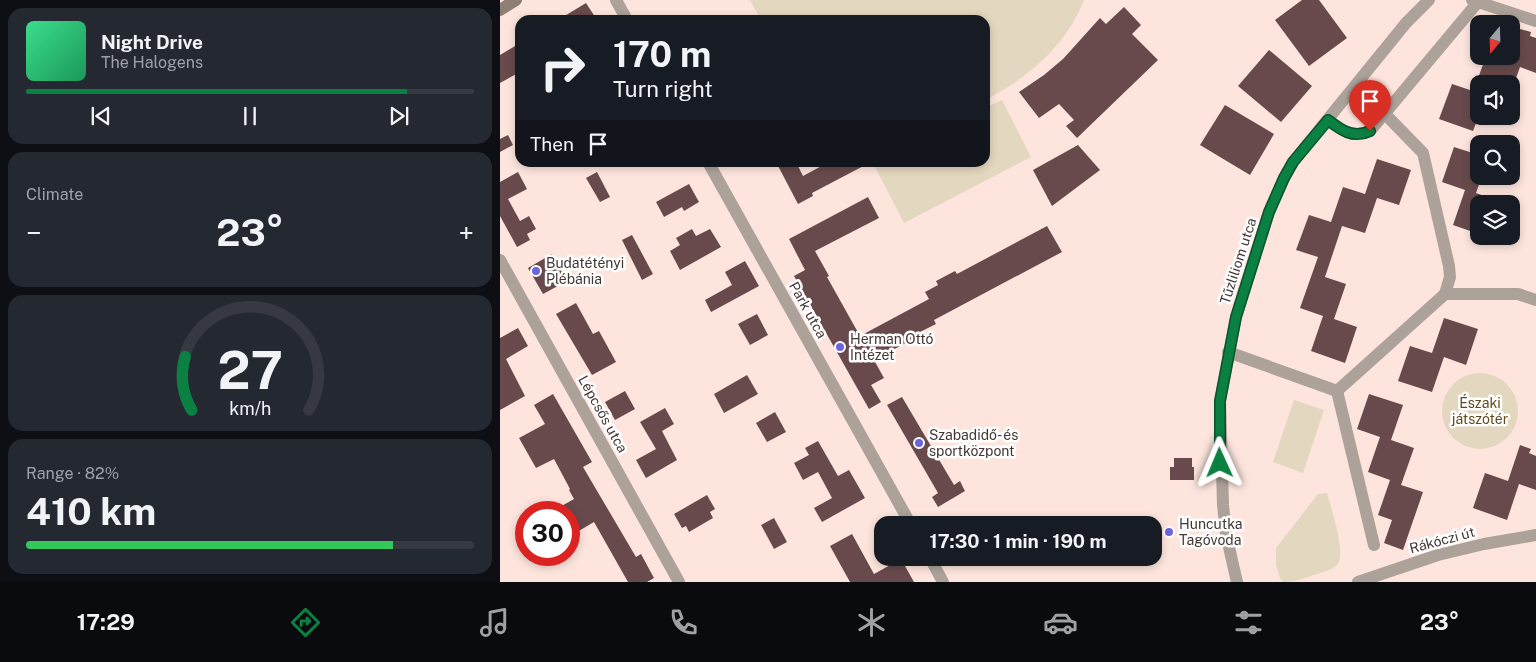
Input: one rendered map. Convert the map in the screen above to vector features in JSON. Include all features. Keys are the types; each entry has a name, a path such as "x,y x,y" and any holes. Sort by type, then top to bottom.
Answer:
{"main road":[{"path":"500,10 516,0"}],"street":[{"path":"616,0 624,15"},
{"name":"Tűzliliom utca","path":"1237,582 1226,534 1221,479 1220,401 1236,317 1276,194 1293,162 1406,23 1429,0"},
{"path":"1328,120 1340,130 1361,135 1370,131 1475,1 1536,21"},
{"path":"1337,391 1445,294 1450,277 1423,153 1385,114"},
{"name":"Park utca","path":"711,167 906,516"},
{"name":"Lépcsős utca","path":"500,260 679,582"},
{"path":"1445,294 1518,294 1536,300"},
{"path":"1228,352 1337,391"},
{"path":"1337,391 1374,545"},
{"name":"Rákóczi út","path":"1358,582 1438,555 1484,544 1536,535"},
{"path":"935,566 944,582"}],"green space":[{"path":"750,0 1084,0 1067,32 1044,59 1016,82 990,97 990,15 758,15"},
{"path":"1002,100 1031,157 904,223 875,167 990,167 990,106"},
{"name":"Északi játszótér","path":"1480,373 1495,376 1507,384 1515,396 1518,411 1515,426 1507,438 1495,446 1480,449 1465,446 1453,438 1445,426 1442,411 1445,396 1453,384 1465,376"},
{"path":"1294,400 1324,410 1303,473 1273,462"},
{"path":"1327,493 1339,540 1340,558 1338,564 1331,569 1309,577 1283,582 1276,565 1276,548 1318,494"}],"building":[{"path":"1302,0 1319,0 1347,38 1309,66 1275,20"},
{"path":"586,3 594,15 566,15"},
{"path":"1124,7 1141,25 1132,34 1158,60 1077,138 1066,126 1074,120 1059,104 1039,118 1019,92 1063,59 1100,18 1106,24"},
{"path":"1520,29 1531,32 1530,36 1536,38 1536,73 1520,67 1517,75 1479,75 1483,65 1520,65"},
{"path":"515,46 515,75 500,83 500,55"},
{"path":"1269,50 1312,86 1281,122 1238,86"},
{"path":"1452,84 1470,90 1470,125 1475,125 1473,131 1439,119"},
{"path":"1225,105 1274,134 1250,175 1200,145"},
{"path":"508,135 513,145 500,152 500,139"},
{"path":"1078,145 1100,170 1052,206 1033,170"},
{"path":"1454,147 1470,152 1470,185 1479,185 1476,193 1482,195 1470,195 1470,231 1453,225 1465,190 1442,182"},
{"path":"1377,159 1411,170 1399,205 1377,198 1365,233 1342,226 1325,277 1346,284 1334,319 1357,327 1345,363 1311,351 1323,316 1300,308 1318,257 1296,250 1309,215 1331,222 1343,187 1365,194"},
{"path":"779,167 798,167 803,176 820,167 861,167 812,193 813,196 798,204"},
{"path":"518,172 527,189 508,199 520,221 529,216 536,229 527,234 530,240 517,247 500,216 500,182"},
{"path":"597,172 610,197 600,202 586,178"},
{"path":"689,184 699,202 684,211 682,207 664,217 656,202"},
{"path":"868,197 879,218 815,251 829,276 827,277 860,336 929,299 925,292 938,285 936,281 955,271 957,274 1047,226 1062,252 934,320 936,324 916,334 917,337 874,360 884,378 871,385 881,402 869,409 794,276 805,270 789,239"},
{"path":"692,229 696,236 710,229 721,247 680,270 670,251 680,245 676,238"},
{"path":"632,235 653,274 642,280 622,240"},
{"path":"552,254 567,281 543,294 528,268"},
{"path":"745,261 759,286 711,312 705,300 732,285 725,272"},
{"path":"576,303 593,334 599,331 616,362 592,375 556,314"},
{"path":"757,314 768,335 750,345 738,324"},
{"path":"1444,318 1478,329 1466,365 1444,357 1432,392 1398,381 1410,346 1432,353"},
{"path":"518,328 528,346 506,359 525,396 500,410 500,338"},
{"path":"747,375 758,394 724,413 714,394"},
{"path":"625,391 635,409 615,420 605,402"},
{"path":"553,394 592,462 583,467 636,557 641,554 654,578 647,582 628,582 594,522 580,530 580,501 570,501 574,499 554,459 536,468 519,438 545,424 534,405"},
{"path":"1369,394 1403,405 1391,440 1414,448 1401,485 1423,492 1403,550 1384,543 1392,520 1378,515 1390,480 1368,472 1380,437 1357,429"},
{"name":"Szabadidő- és sportközpont","path":"902,397 954,485 960,481 965,491 938,507 932,497 938,493 887,405"},
{"path":"665,408 674,424 662,431 677,460 646,478 636,460 656,449 640,422"},
{"path":"775,412 786,432 767,442 756,423"},
{"path":"818,441 838,476 849,470 865,498 822,522 814,508 832,498 818,472 803,480 794,463 809,455 805,448"},
{"path":"1520,445 1531,449 1529,453 1536,456 1536,490 1519,484 1507,520 1473,508 1485,473 1508,481"},
{"path":"1174,458 1192,458 1194,480 1170,480 1170,467 1174,467"},
{"path":"707,495 715,509 710,512 713,518 689,532 686,526 682,528 674,514"},
{"path":"774,518 787,542 774,549 761,525"},
{"path":"852,534 874,574 888,566 905,566 914,582 850,582 830,546"}],"place":[{"name":"Budatétényi Plébánia","path":"536,271"},
{"name":"Herman Ottó Intézet","path":"840,347"},
{"name":"Szabadidő- és sportközpont","path":"919,443"},
{"name":"Huncutka Tagóvoda","path":"1169,532"}],"route":[{"path":"1220,463 1220,401 1232,333 1276,194 1293,162 1328,120 1340,130 1352,134 1361,135 1370,131"}]}
